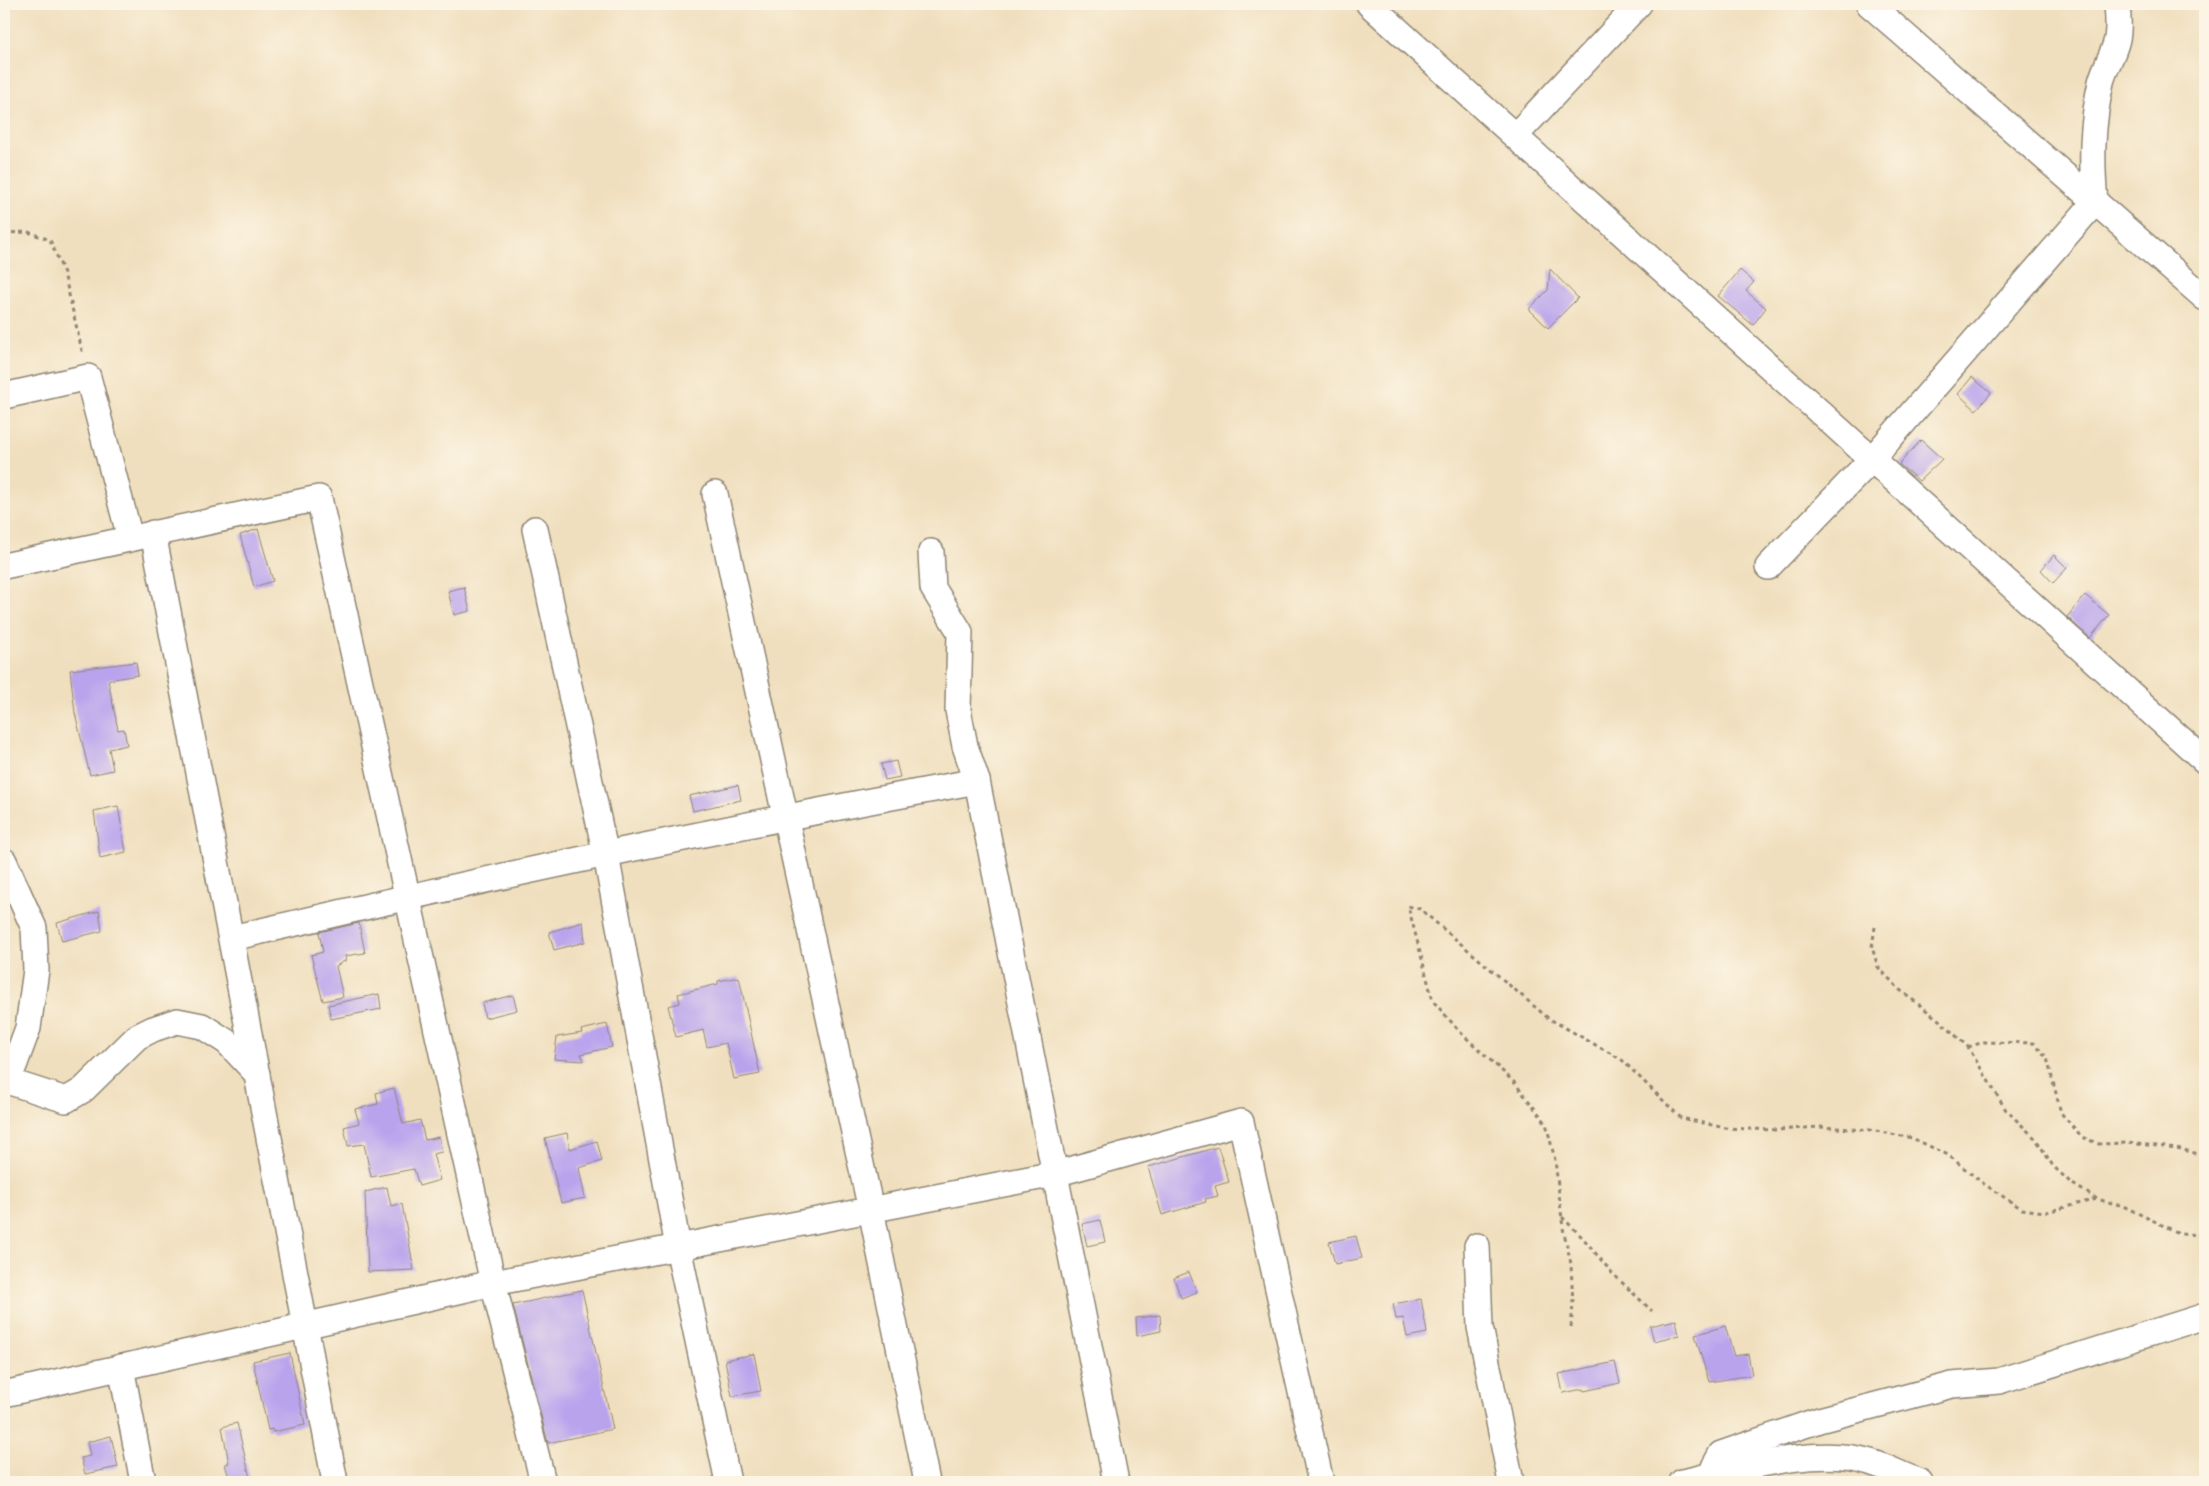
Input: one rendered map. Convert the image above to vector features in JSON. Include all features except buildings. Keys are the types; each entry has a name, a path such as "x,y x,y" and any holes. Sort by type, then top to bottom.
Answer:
{"street":[{"path":"1369,4 2205,761"},
{"path":"1514,136 1639,4"},
{"path":"1869,4 2205,298"},
{"path":"1768,567 1872,459 2095,202 2091,163 2094,128 2102,80 2116,44 2119,20 2117,4"},
{"path":"4,396 88,378 142,536 232,938 335,1482"},
{"path":"715,494 927,1482"},
{"path":"4,566 319,498 409,896 493,1283 543,1482"},
{"path":"535,529 606,855 678,1247 728,1482"},
{"path":"931,552 933,588 960,632 958,710 964,746 977,781 1116,1482"},
{"path":"232,938 409,896 785,816 977,781"},
{"path":"4,861 34,928 36,970 28,1028 14,1066 4,1080 66,1100 83,1090 137,1037 177,1021 202,1026 228,1042 257,1074"},
{"path":"4,1394 493,1283 1055,1174 1241,1122 1321,1482"},
{"path":"1477,1246 1480,1327 1511,1482"},
{"path":"1715,1475 1714,1467 1721,1454 1819,1420 1952,1385 1999,1381 2205,1316"},
{"path":"121,1367 143,1482"},
{"path":"1682,1482 1788,1459 1836,1457 1869,1462 1920,1482"}],"path":[{"path":"4,233 28,232 50,240 64,273 88,378"},
{"path":"1571,1328 1573,1304 1571,1264 1562,1217 1555,1160 1546,1123 1514,1082 1460,1032 1433,1001 1408,906 1420,909 1548,1018 1622,1060 1681,1118 1725,1128 1777,1130 1818,1126 1870,1130 1912,1138 1948,1155 1984,1184 2022,1209 2046,1212 2097,1199"},
{"path":"1875,927 1872,947 1878,967 1900,990 1939,1020 1968,1047 2006,1110 2036,1139 2053,1166 2071,1183 2097,1199 2122,1206 2181,1234 2205,1235"},
{"path":"1968,1047 1984,1042 2034,1044 2047,1058 2061,1113 2082,1137 2099,1144 2127,1143 2169,1147 2205,1156"},
{"path":"1562,1217 1583,1238 1612,1273 1652,1310"}]}
